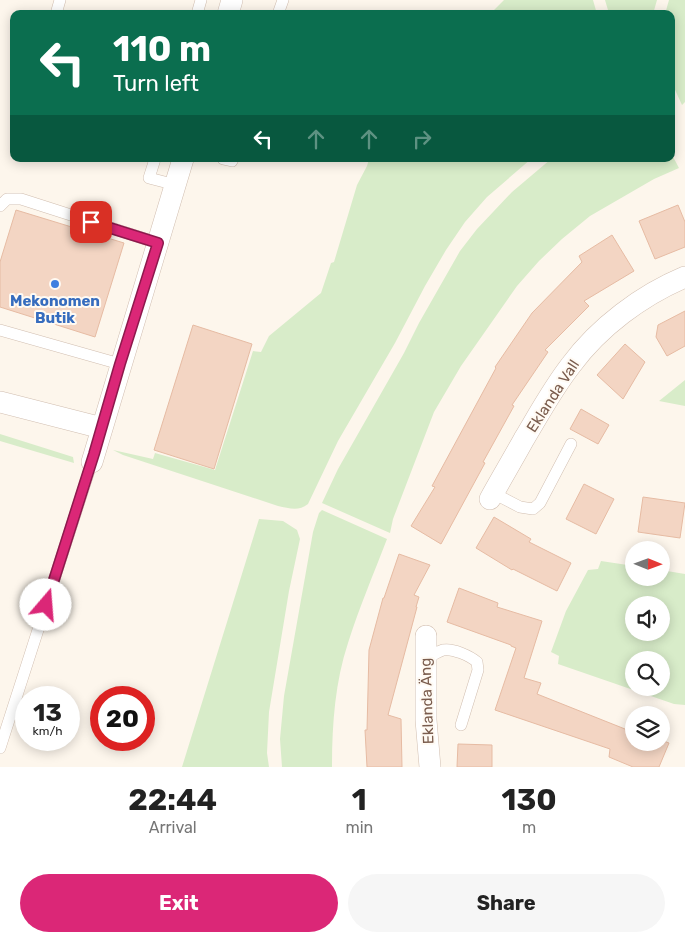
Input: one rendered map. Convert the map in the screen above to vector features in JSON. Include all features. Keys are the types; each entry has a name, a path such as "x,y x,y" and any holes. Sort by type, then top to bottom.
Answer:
{"street":[{"path":"92,462 182,162"},
{"name":"Eklanda Vall","path":"491,496 556,385 572,363 588,345 628,308 650,294 685,277"},
{"path":"0,402 102,428"},
{"name":"Eklanda Äng","path":"426,636 426,720 430,767"}],"lane":[{"path":"154,162 149,178 176,186"},
{"path":"0,206 7,200 21,199 158,243"},
{"path":"0,330 120,364"},
{"path":"491,496 520,507 533,509 540,503 571,444"},
{"path":"0,748 92,462"},
{"path":"426,660 434,654 448,650 471,657 477,662 478,670 461,725"}],"green space":[{"path":"504,0 593,0 596,10 494,10"},
{"path":"605,0 657,0 654,10 608,10"},
{"path":"669,0 685,0 685,102 682,105 675,90 675,10 666,10"},
{"path":"675,160 679,168 654,179 590,216 539,261 517,286 461,366 434,412 393,519 390,533 322,503 338,469 460,251 477,229 512,192 547,162"},
{"path":"368,162 528,162 487,197 465,222 446,250 338,441 308,504 297,509 278,506 123,455 113,450 153,459 155,453 215,470 253,351 261,352 269,336 321,293 331,263 334,262 357,185"},
{"path":"685,380 685,406 659,401"},
{"path":"0,434 73,457 74,463 0,441"},
{"path":"322,510 387,539 357,617 340,673 335,704 332,767 282,767 280,739 284,696 313,532 319,513"},
{"path":"259,519 283,521 297,530 300,539 289,591 269,712 267,753 269,767 182,767"},
{"path":"601,561 625,565 625,586 670,586 670,572 685,574 685,705 674,704 651,696 670,696 670,651 625,651 625,687 558,664 559,656 551,652 566,611 588,570 598,569"}],"building":[{"path":"678,205 685,222 685,247 655,259 639,221"},
{"name":"Mekonomen Butik","path":"16,210 124,243 95,337 0,307 0,262"},
{"path":"612,235 634,271 584,301 589,306 545,350 548,352 512,405 514,406 483,462 485,463 441,544 411,526 435,487 432,486 495,367 532,313 582,262 579,256"},
{"path":"685,311 685,346 667,356 656,337 658,325"},
{"path":"193,325 252,344 214,469 154,450"},
{"path":"625,344 645,362 623,399 597,375"},
{"path":"581,409 609,425 598,444 570,429"},
{"path":"584,484 614,499 596,534 566,519"},
{"path":"643,497 685,503 680,538 638,532"},
{"path":"494,517 531,539 529,542 571,563 557,591 512,570 476,548"},
{"path":"399,554 430,565 414,595 419,597 417,607 388,715 401,719 402,767 367,767 365,730 367,730 369,650 383,598"},
{"path":"459,588 498,603 497,607 542,621 524,678 541,683 537,694 625,729 625,751 666,751 659,767 633,767 609,757 610,749 495,710 516,648 447,622"},
{"path":"458,744 492,745 492,767 457,767"}],"place":[{"name":"Mekonomen Butik","path":"55,284"}],"route":[{"path":"46,605 158,243 91,222"}]}
